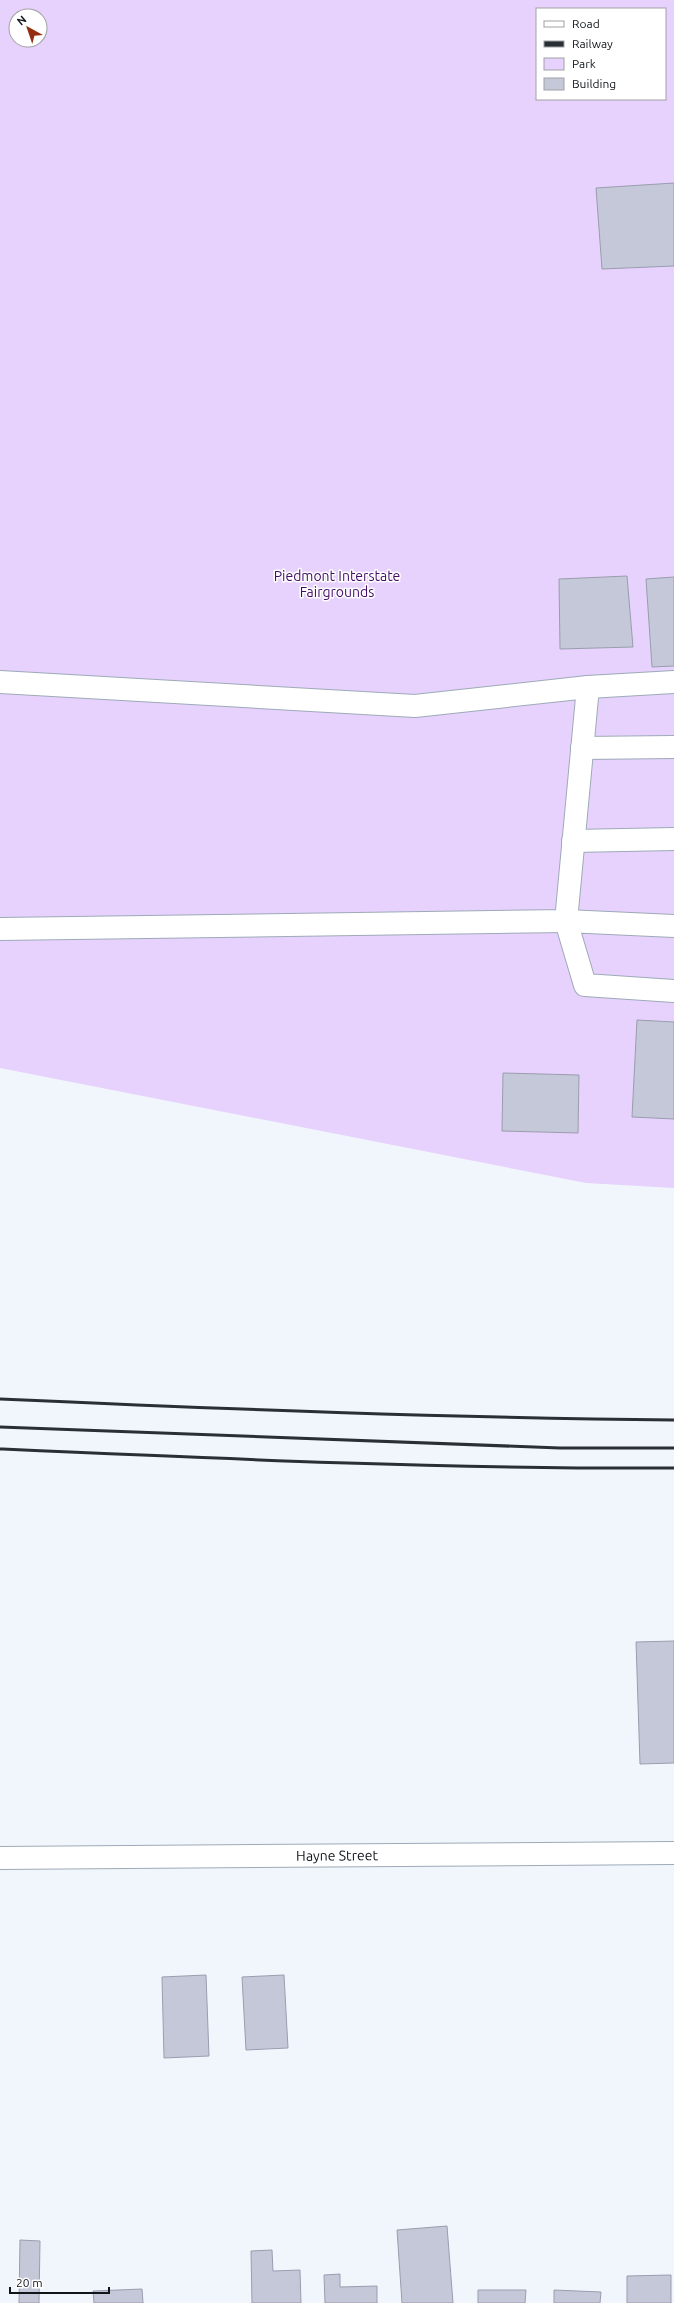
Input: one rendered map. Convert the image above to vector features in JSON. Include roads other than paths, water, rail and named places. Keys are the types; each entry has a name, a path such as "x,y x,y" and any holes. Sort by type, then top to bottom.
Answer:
{"street":[{"path":"0,682 415,706 588,687 674,682"},
{"path":"588,687 566,921 585,985 674,991"},
{"path":"582,748 674,747"},
{"path":"573,841 674,839"},
{"path":"0,929 566,921 674,926"},
{"name":"Hayne Street","path":"0,1858 674,1852"}],"railway":[{"path":"0,1399 337,1412 674,1420"},
{"path":"0,1427 560,1448 674,1448"},
{"path":"0,1449 253,1460 421,1465 674,1468"}],"park label":[{"name":"Piedmont Interstate Fairgrounds","path":"337,584"}]}
